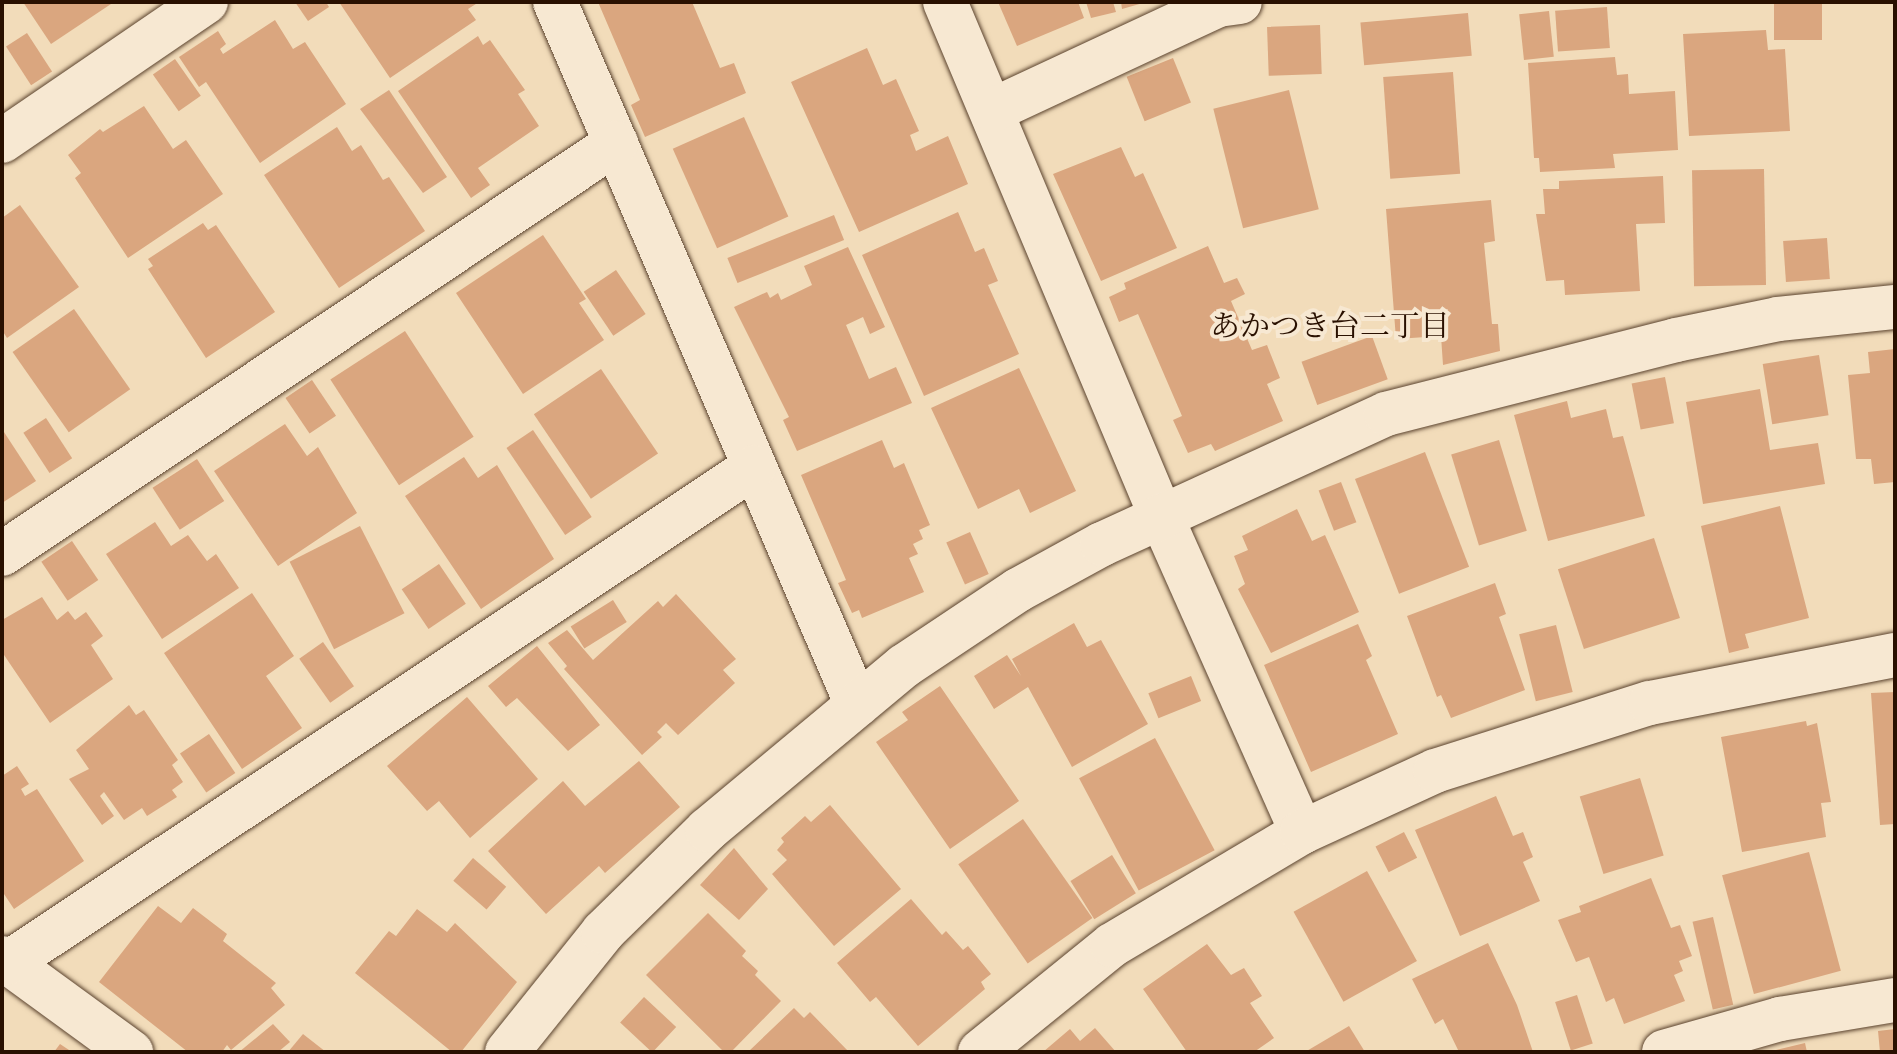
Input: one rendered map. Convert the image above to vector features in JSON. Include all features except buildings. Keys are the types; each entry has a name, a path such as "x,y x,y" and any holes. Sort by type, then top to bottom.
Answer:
{"street":[{"path":"2,141 206,2"},
{"path":"555,2 857,705"},
{"path":"945,2 993,110 1161,516 1302,832"},
{"path":"993,110 1218,5 1240,2"},
{"path":"2,554 616,143"},
{"path":"507,1052 649,883 904,666 1018,590 1161,516 1413,406 1676,340 1778,319 1895,307"},
{"path":"131,1052 5,961 754,467"},
{"path":"980,1052 1112,945 1302,832 1435,771 1545,733 1756,679 1895,655"},
{"path":"1664,1052 1780,1019 1895,1000"}],"district":[{"name":"あかつき台二丁目","path":"1330,326"}]}
